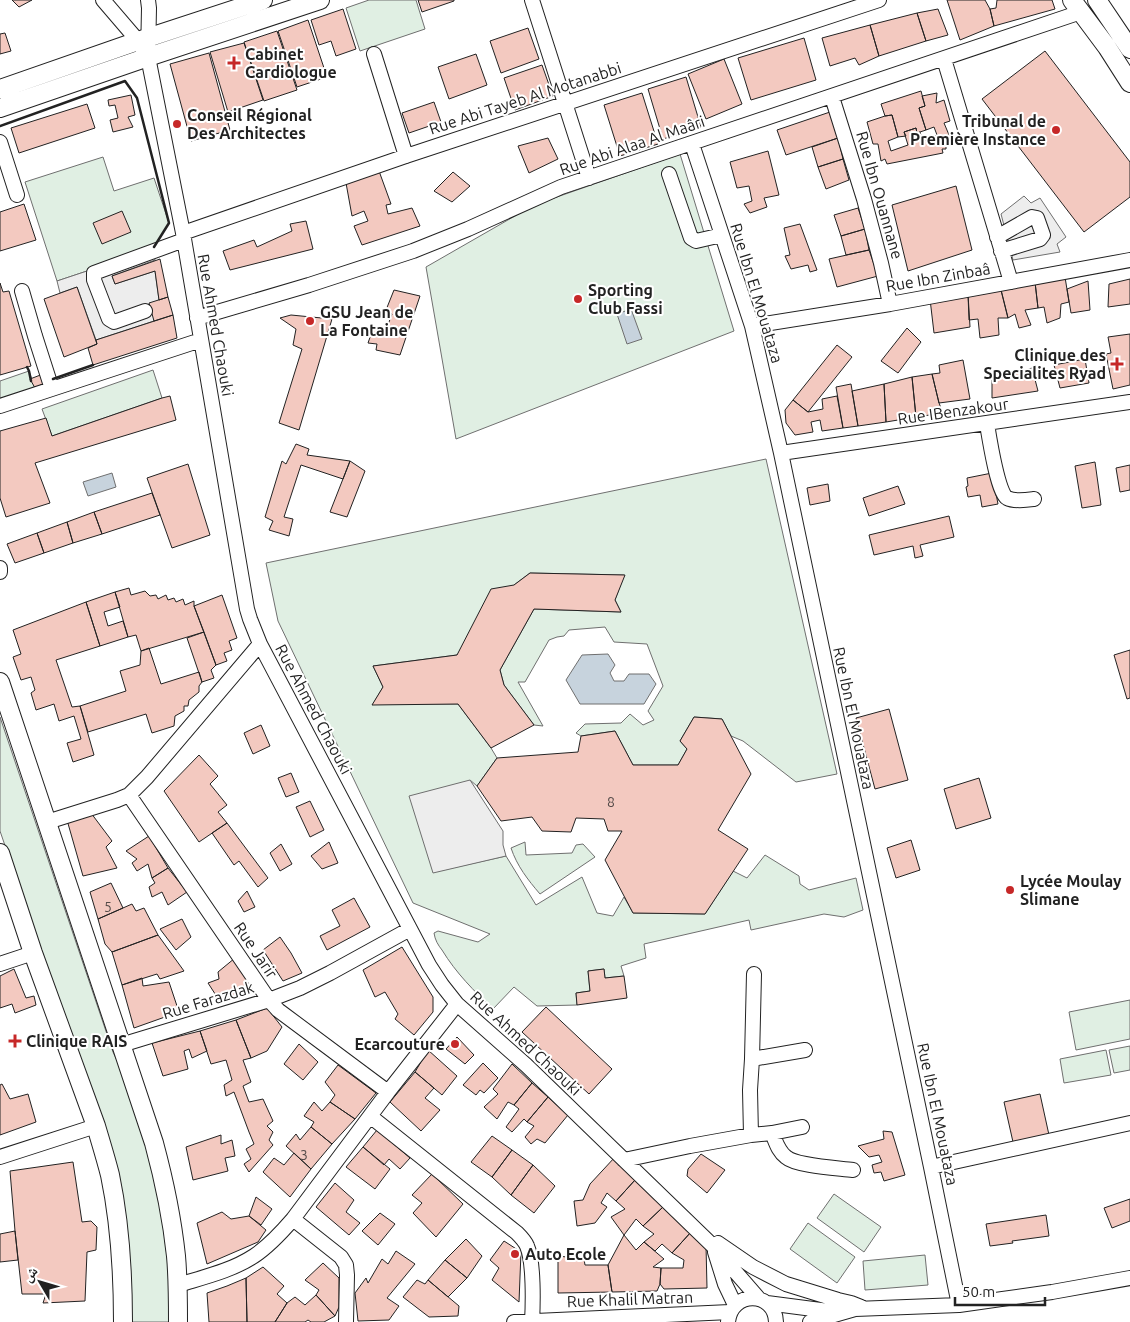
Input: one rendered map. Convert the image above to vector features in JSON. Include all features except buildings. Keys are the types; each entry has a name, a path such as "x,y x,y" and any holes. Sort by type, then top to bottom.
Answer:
{"main road":[{"path":"0,89 143,39 263,0"},
{"path":"0,108 320,0"},
{"path":"1097,0 1130,49"},
{"path":"1077,6 1130,83"},
{"path":"0,682 154,1143 163,1176 173,1235 178,1285 178,1322"},
{"path":"0,853 33,953 96,1126 110,1175 122,1274 123,1322"}],"street":[{"path":"103,0 143,39"},
{"name":"Rue Ahmed Chaouki","path":"148,0 143,39 184,236 247,609 260,644 428,965 442,985 457,1004 526,1065 710,1243 763,1301 773,1309 776,1322"},
{"path":"532,0 589,178"},
{"name":"Rue Abi Tayeb Al Motanabbi","path":"145,311 111,322 94,280 94,273 184,236 406,156 879,0"},
{"name":"Rue Abi Alaa Al Maâri","path":"197,318 318,283 413,251 468,229 561,187 944,59 1077,6"},
{"path":"374,54 406,156"},
{"path":"944,59 1011,282"},
{"name":"Rue Ibn Ouannane","path":"832,97 864,199 890,304"},
{"path":"0,142 17,195"},
{"name":"Rue Ibn El Mouataza","path":"692,144 752,326 781,453 959,1305"},
{"path":"668,174 691,238 696,241 722,235"},
{"name":"Rue Ibn Zinbaâ","path":"752,326 890,304 1130,260"},
{"path":"22,291 34,336 52,389"},
{"path":"0,406 201,340"},
{"name":"Rue IBenzakour","path":"781,453 1130,402"},
{"path":"987,424 997,475 1004,495 1010,499 1034,499"},
{"path":"47,822 129,795 147,778 260,644"},
{"name":"Rue Jarir","path":"129,795 269,1000 278,1010 388,1092"},
{"name":"Rue Farazdak","path":"122,1045 269,1000 300,988 410,929"},
{"path":"0,964 33,953"},
{"path":"751,1135 750,1090 754,974"},
{"path":"178,1285 225,1270 246,1260 270,1244 293,1219 457,1004"},
{"path":"752,1059 805,1050"},
{"path":"370,1116 517,1233 527,1244 530,1258 532,1321"},
{"path":"931,1167 1130,1123"},
{"path":"0,1157 96,1126"},
{"path":"624,1160 751,1135 802,1128"},
{"path":"772,1133 778,1148 787,1158 796,1162 853,1170"},
{"path":"293,1219 341,1257 346,1265 346,1322"},
{"path":"710,1243 716,1242 753,1267 786,1284 851,1303 862,1313"},
{"name":"Rue Ahmed Chaouki","path":"710,1243 725,1284 729,1316"},
{"path":"763,1301 839,1313 862,1313 959,1305 1052,1292 1130,1278"},
{"name":"Rue Khalil Matran","path":"514,1322 729,1316 742,1300 751,1298 763,1301"},
{"path":"810,1322 839,1313"}],"green space":[{"path":"369,0 416,0 425,29 360,51 346,8"},
{"name":"Sporting Club Fassi","path":"680,154 734,331 456,439 426,267 534,205"},
{"path":"103,157 114,191 154,178 169,223 153,249 57,281 25,182"},
{"path":"153,370 162,398 52,436 42,409"},
{"path":"29,371 35,388 0,399 0,381"},
{"path":"766,459 837,774 796,782 743,741 731,736 722,719 694,717 680,741 687,749 678,765 633,765 615,731 581,736 576,733 585,724 621,723 630,714 643,725 654,720 648,711 663,686 647,644 614,642 605,627 569,630 564,636 549,640 525,682 518,682 543,726 534,725 504,685 500,670 534,609 621,612 615,600 624,575 530,573 514,585 457,655 373,666 383,687 373,704 458,704 497,758 477,786 470,780 434,872 506,856 536,905 582,877 597,913 613,916 624,897 633,913 705,914 733,871 747,878 765,855 799,876 800,884 809,890 856,878 863,910 844,917 824,914 751,930 749,920 644,944 646,958 621,966 624,976 605,978 604,969 588,971 590,991 576,993 577,1005 537,1006 514,987 493,1009 453,966 438,944 434,933 438,931 478,942 490,934 413,903 278,621 266,563"},
{"path":"0,717 113,1052 134,1096 160,1200 170,1280 171,1322 130,1322 131,1282 111,1161 0,831"},
{"path":"525,842 526,855 572,853 576,845 583,844 595,857 540,894 516,861 511,848"},
{"path":"1130,1000 1130,1039 1076,1050 1069,1012"},
{"path":"1130,1046 1130,1070 1114,1073 1109,1050"},
{"path":"1106,1050 1111,1075 1064,1083 1060,1059"},
{"path":"834,1194 881,1227 864,1252 817,1218"},
{"path":"808,1223 855,1257 837,1283 790,1249"},
{"path":"925,1255 928,1285 865,1290 863,1261"}],"shaded area":[{"path":"1024,196 1031,203 1040,198 1066,237 1057,244 1060,252 1013,260 1001,214"},
{"path":"153,249 155,260 112,276 115,284 155,271 159,300 154,321 96,340 77,287 60,293 57,281"},
{"path":"631,309 642,339 627,344 617,314"},
{"path":"112,473 116,487 88,496 83,482"},
{"path":"608,654 615,665 610,673 614,681 624,681 629,674 649,674 656,684 644,704 580,704 566,680 582,655"},
{"path":"470,780 503,831 503,845 506,856 433,873 409,796"}],"wall":[{"path":"0,126 125,81 137,98 169,223 154,247"},
{"path":"53,379 93,365"},
{"path":"27,367 31,381"}],"place":[{"name":"Cabinet Cardiologue","path":"234,63"},
{"name":"Conseil Régional Des Architectes","path":"177,124"},
{"name":"Tribunal de Première Instance","path":"1056,130"},
{"name":"Sporting Club Fassi","path":"578,299"},
{"name":"GSU Jean de La Fontaine","path":"310,321"},
{"name":"Clinique des Specialites Ryad","path":"1117,364"},
{"name":"Lycée Moulay Slimane","path":"1010,890"},
{"name":"Clinique RAIS","path":"15,1041"},
{"name":"Ecarcouture","path":"455,1044"},
{"name":"Auto Ecole","path":"515,1254"}]}
